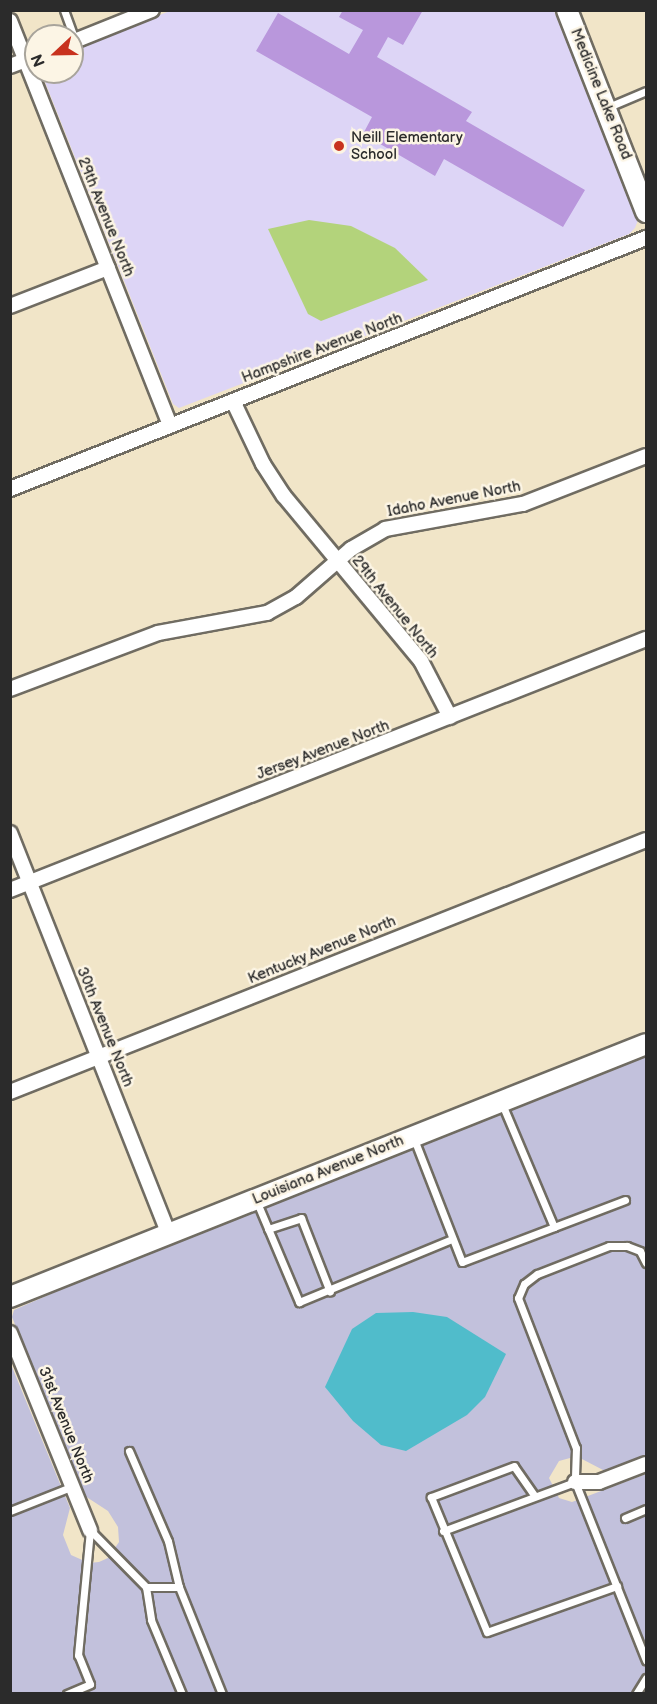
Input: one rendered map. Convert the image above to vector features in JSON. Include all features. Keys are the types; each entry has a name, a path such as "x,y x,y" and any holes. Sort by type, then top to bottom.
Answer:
{"street":[{"name":"Medicine Lake Road","path":"567,10 646,212"},
{"path":"84,37 148,11"},
{"name":"29th Avenue North","path":"10,21 24,46"},
{"name":"29th Avenue North","path":"41,84 108,268 170,425"},
{"name":"Hampshire Avenue North","path":"10,489 646,238"},
{"path":"10,306 108,268"},
{"name":"29th Avenue North","path":"233,400 263,464 284,496 421,661 450,717"},
{"name":"Idaho Avenue North","path":"10,689 158,633 267,613 296,597 366,539 395,526 523,504 646,456"},
{"name":"Jersey Avenue North","path":"10,890 646,639"},
{"name":"30th Avenue North","path":"10,833 168,1233"},
{"name":"Kentucky Avenue North","path":"10,1092 646,840"},
{"name":"Louisiana Avenue North","path":"10,1297 501,1102 644,1048"},
{"name":"31st Avenue North","path":"10,1333 90,1530"},
{"path":"575,1482 599,1482 646,1464"}],"lane":[{"path":"606,108 646,91"},
{"path":"501,1102 555,1227"},
{"path":"413,1137 462,1262 625,1200"},
{"path":"255,1199 296,1300 330,1292 452,1239"},
{"path":"268,1229 301,1218 330,1292"},
{"path":"646,1263 640,1251 627,1246 609,1246 537,1274 524,1284 518,1298 576,1449 575,1482 646,1660"},
{"path":"129,1451 168,1541 179,1587 222,1694"},
{"path":"534,1495 514,1466 474,1479 431,1497 443,1531 487,1632 617,1586"},
{"path":"443,1531 534,1495 575,1482"},
{"path":"10,1511 73,1486"},
{"path":"625,1518 646,1509"},
{"path":"90,1530 146,1587 151,1620 182,1694"},
{"path":"90,1530 78,1655 94,1694"},
{"path":"146,1587 179,1587"},
{"path":"636,1694 646,1678"},
{"path":"66,1694 90,1684"}],"shaded area":[{"name":"Neill Elementary School","path":"170,11 554,11 638,220 635,228 629,234 179,408 173,404 46,84 84,84 84,44"},
{"path":"646,1056 646,1455 605,1471 580,1458 570,1458 559,1461 549,1478 559,1498 572,1502 646,1474 646,1693 11,1693 10,1362 70,1508 63,1535 71,1555 89,1563 99,1562 108,1558 119,1542 118,1527 108,1511 85,1496 12,1317 14,1310 124,1262"}],"green space":[{"path":"309,220 351,226 395,248 428,280 321,321 308,314 268,229"}],"water":[{"path":"413,1312 447,1317 506,1354 485,1397 467,1415 406,1451 381,1445 353,1421 325,1387 352,1329 376,1313"}],"building":[{"name":"Neill Elementary School","path":"343,10 423,10 403,45 388,37 377,57 472,112 466,121 585,190 563,227 444,159 435,176 363,134 372,117 256,51 278,13 349,54 363,30 339,17"}],"place":[{"name":"Neill Elementary School","path":"339,146"}]}
